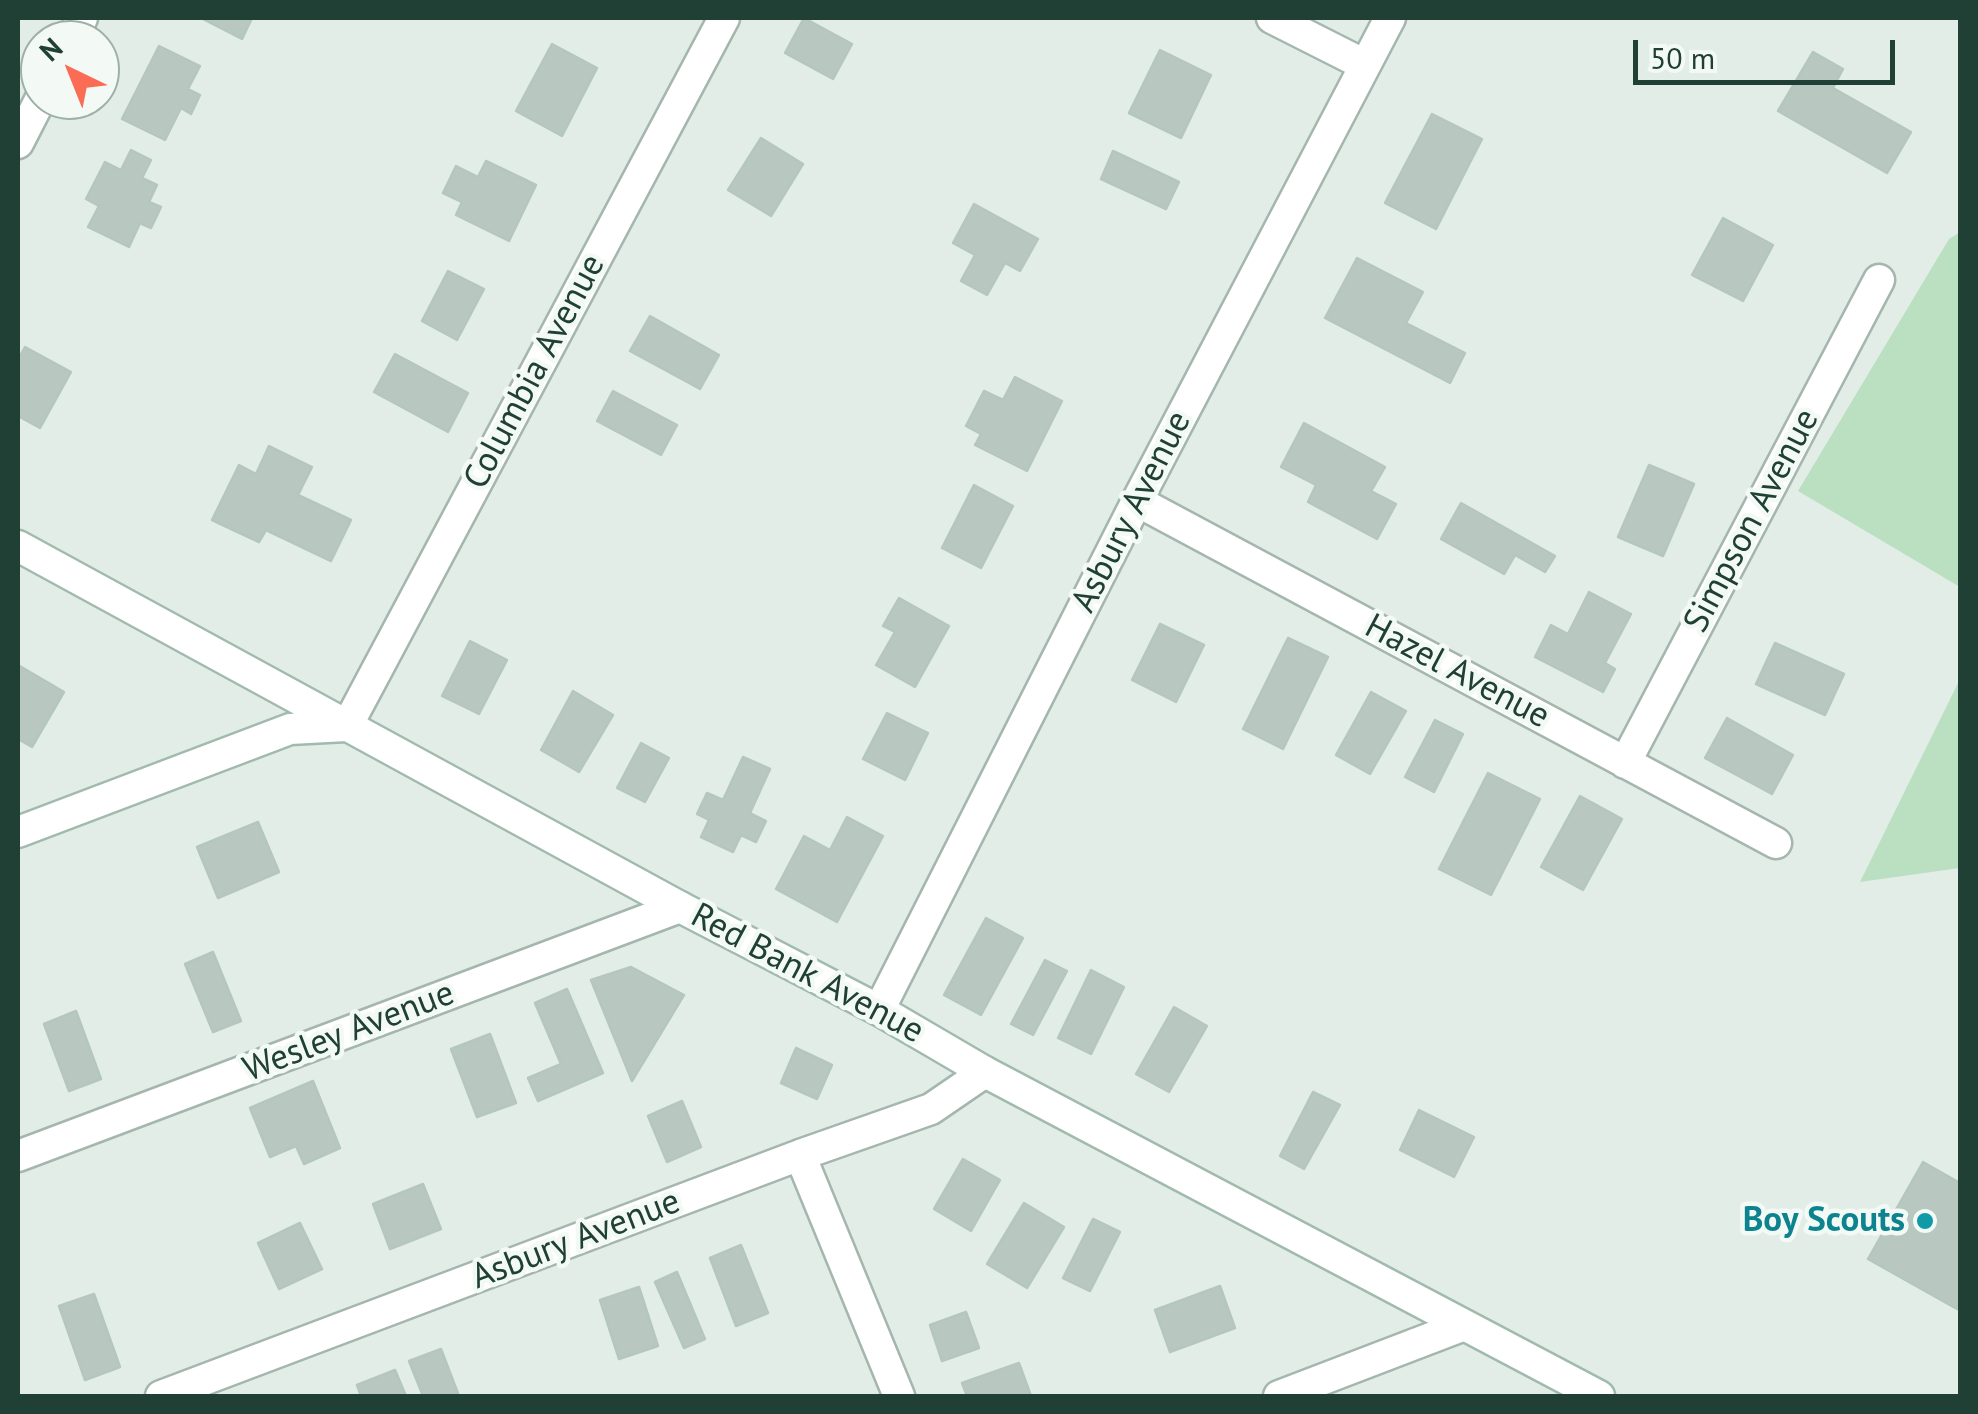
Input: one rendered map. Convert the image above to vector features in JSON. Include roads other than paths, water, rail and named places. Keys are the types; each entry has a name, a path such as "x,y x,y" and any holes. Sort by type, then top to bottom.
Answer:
{"street":[{"name":"Columbia Avenue","path":"347,726 724,18"},
{"path":"1272,18 1364,65"},
{"name":"Asbury Avenue","path":"879,1010 1137,501 1390,18"},
{"path":"18,143 30,120"},
{"name":"Simpson Avenue","path":"1625,763 1879,280"},
{"name":"Hazel Avenue","path":"1137,501 1776,844"},
{"name":"Red Bank Avenue","path":"18,546 680,907 879,1010 985,1072 1599,1396"},
{"path":"18,832 290,729 347,726"},
{"name":"Wesley Avenue","path":"18,1156 680,907"},
{"name":"Asbury Avenue","path":"161,1396 930,1109 985,1072"},
{"path":"800,1155 899,1396"},
{"path":"1279,1396 1462,1326"}],"place":[{"name":"Boy Scouts","path":"1925,1221"}]}
